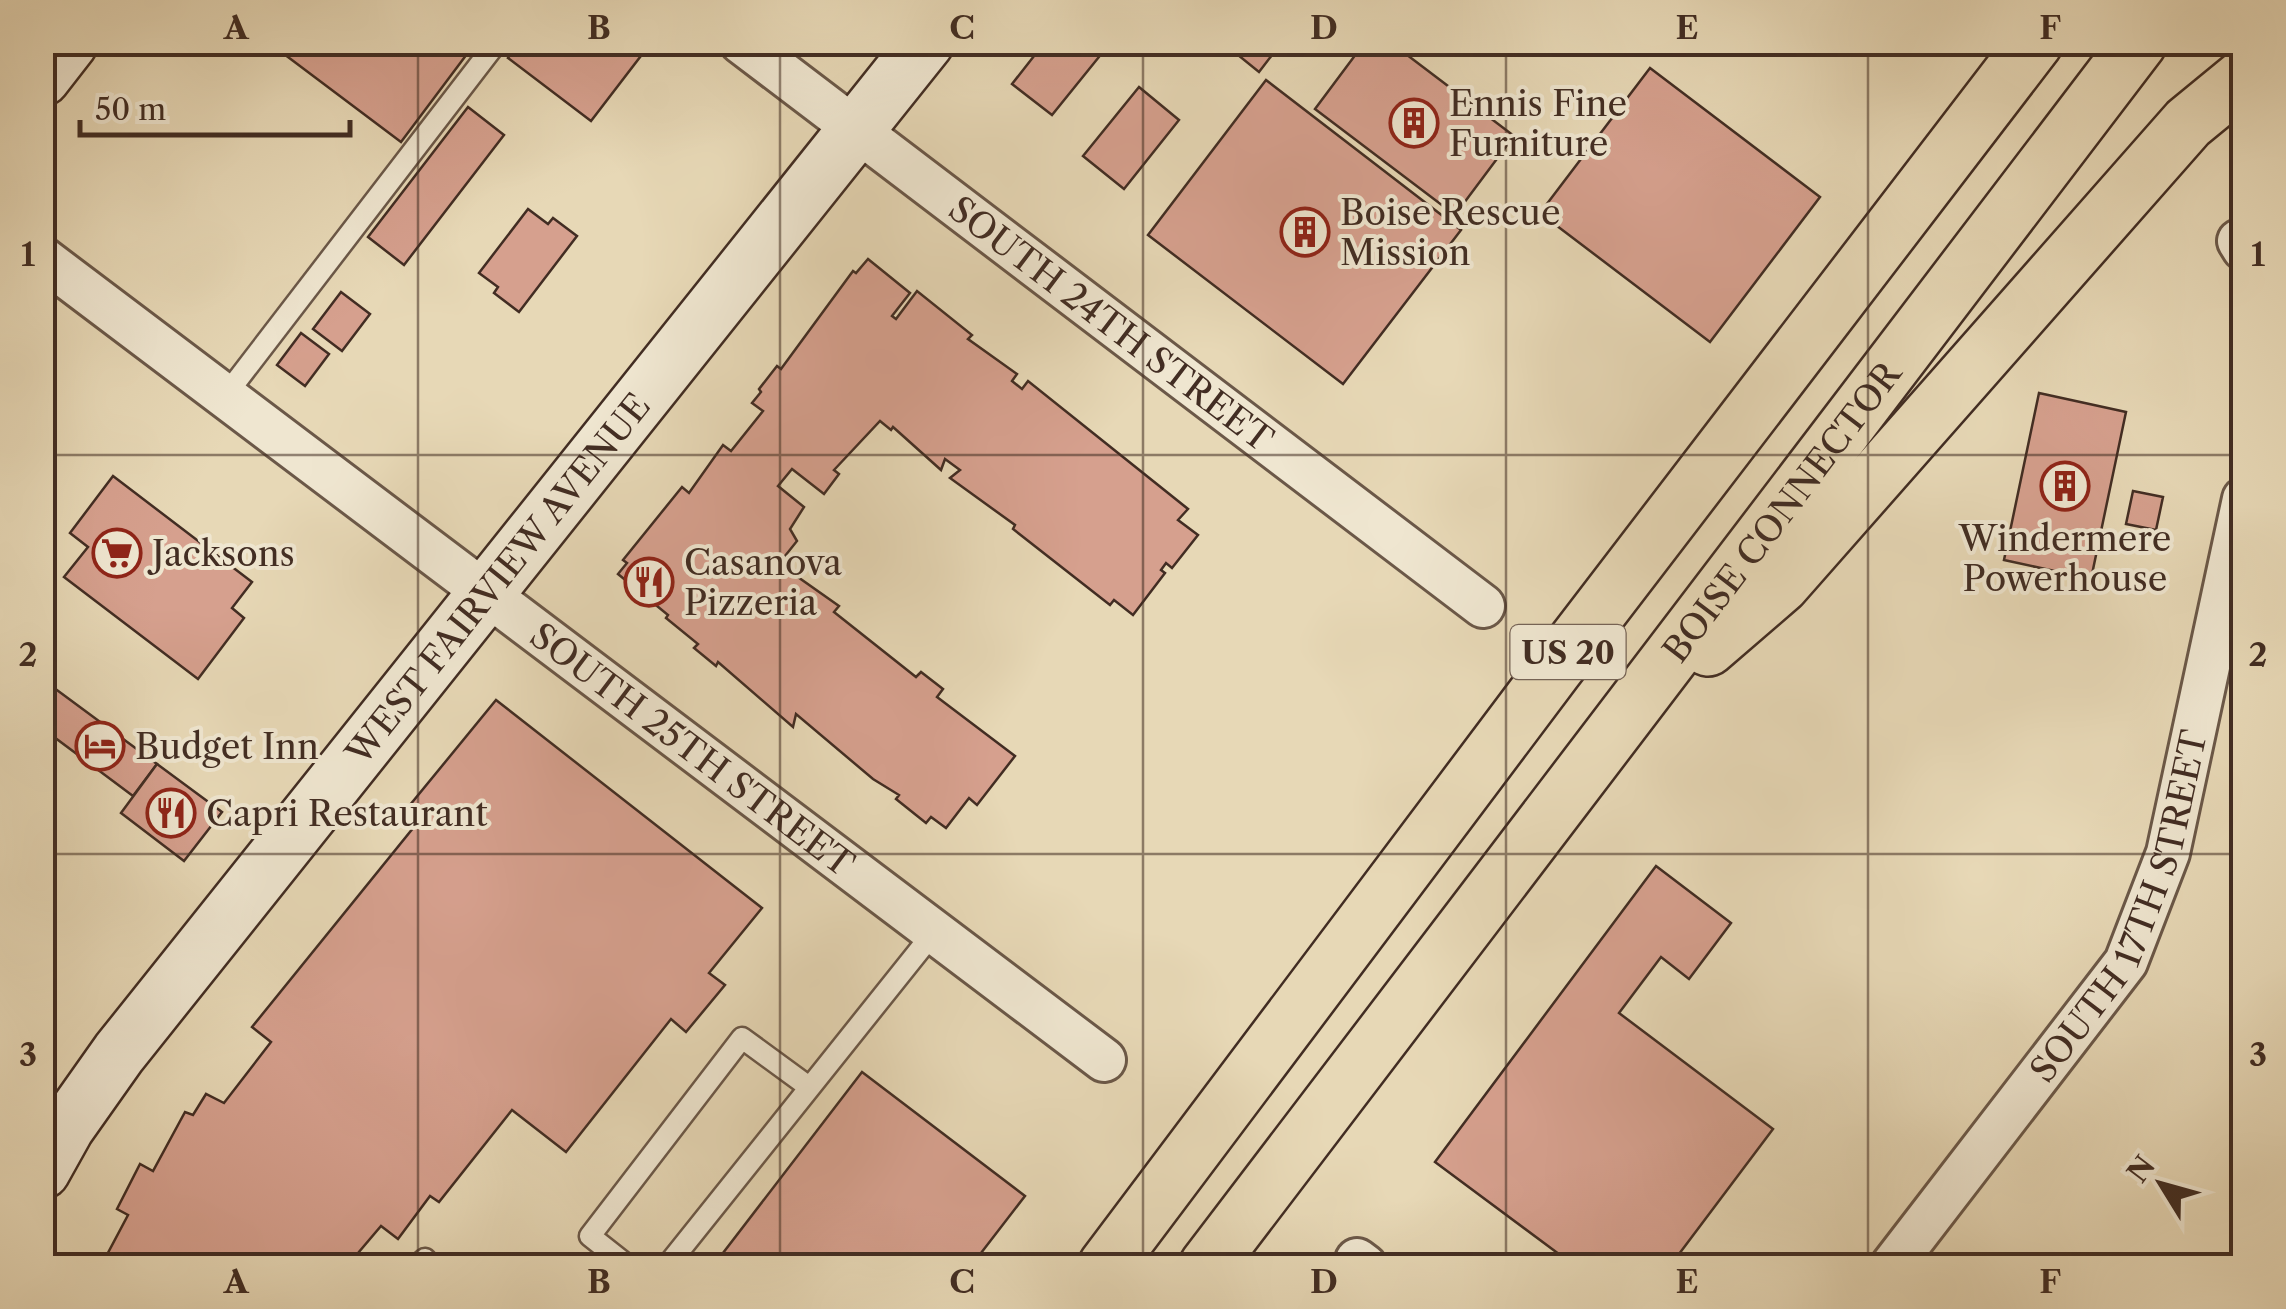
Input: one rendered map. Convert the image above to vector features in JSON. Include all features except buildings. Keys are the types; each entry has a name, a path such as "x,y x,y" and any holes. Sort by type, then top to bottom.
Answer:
{"highway":[{"name":"US 20","path":"1106,1266 1554,670 2036,42"},
{"name":"BOISE CONNECTOR","path":"1207,1266 2139,42"},
{"path":"1619,726 1781,585 2188,123 2244,78"}],"main road":[{"path":"42,78 70,42"},
{"name":"WEST FAIRVIEW AVENUE","path":"42,1172 66,1128 119,1053 926,42"}],"street":[{"name":"SOUTH 24TH STREET","path":"741,42 1483,606"},
{"name":"SOUTH 25TH STREET","path":"42,258 1104,1060"},
{"name":"SOUTH 17TH STREET","path":"1892,1266 2126,962 2168,853 2244,499"}],"lane":[{"path":"226,396 497,42"},
{"path":"667,1266 934,932"},
{"path":"628,1266 590,1236 742,1038 809,1087"},
{"path":"417,1266 425,1259 431,1266"}],"place":[{"name":"Ennis Fine Furniture","path":"1414,123"},
{"name":"Boise Rescue Mission","path":"1305,232"},
{"name":"Windermere Powerhouse","path":"2065,486"},
{"name":"Jacksons","path":"117,553"},
{"name":"Casanova Pizzeria","path":"649,582"},
{"name":"Budget Inn","path":"100,746"},
{"name":"Capri Restaurant","path":"171,813"}]}
